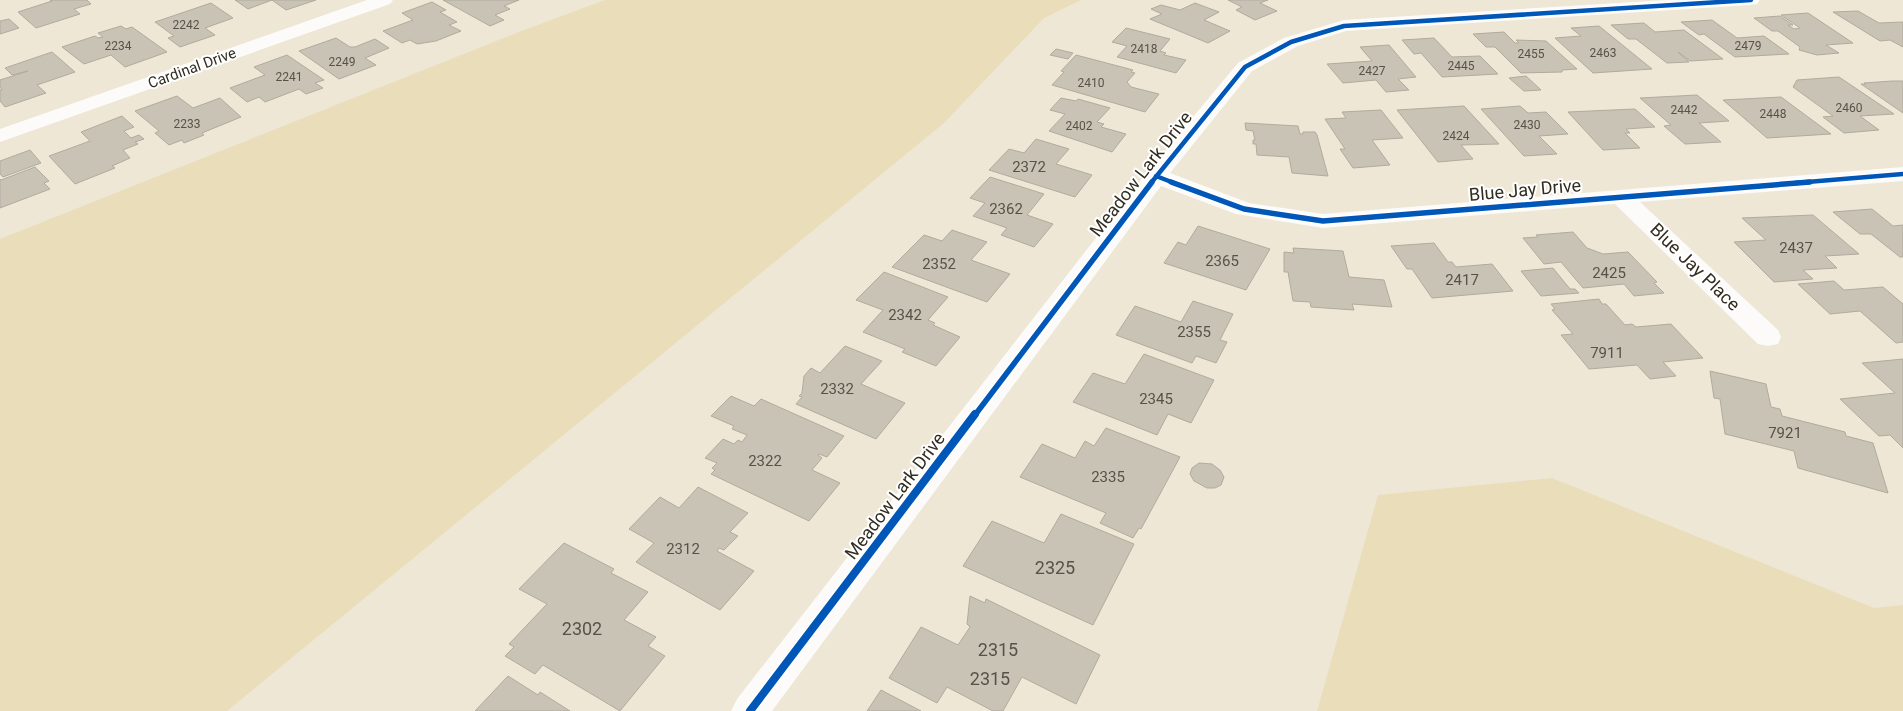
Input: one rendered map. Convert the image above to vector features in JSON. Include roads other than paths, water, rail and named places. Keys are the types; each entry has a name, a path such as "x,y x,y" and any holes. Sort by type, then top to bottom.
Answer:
{"street":[{"name":"Cardinal Drive","path":"0,136 384,0"},
{"name":"Meadow Lark Drive","path":"750,711 1156,176 1245,67 1291,42 1344,26 1587,5 1751,0"},
{"name":"Blue Jay Drive","path":"1156,176 1244,209 1324,221 1903,174"},
{"name":"Blue Jay Place","path":"1621,197 1768,337"}]}
